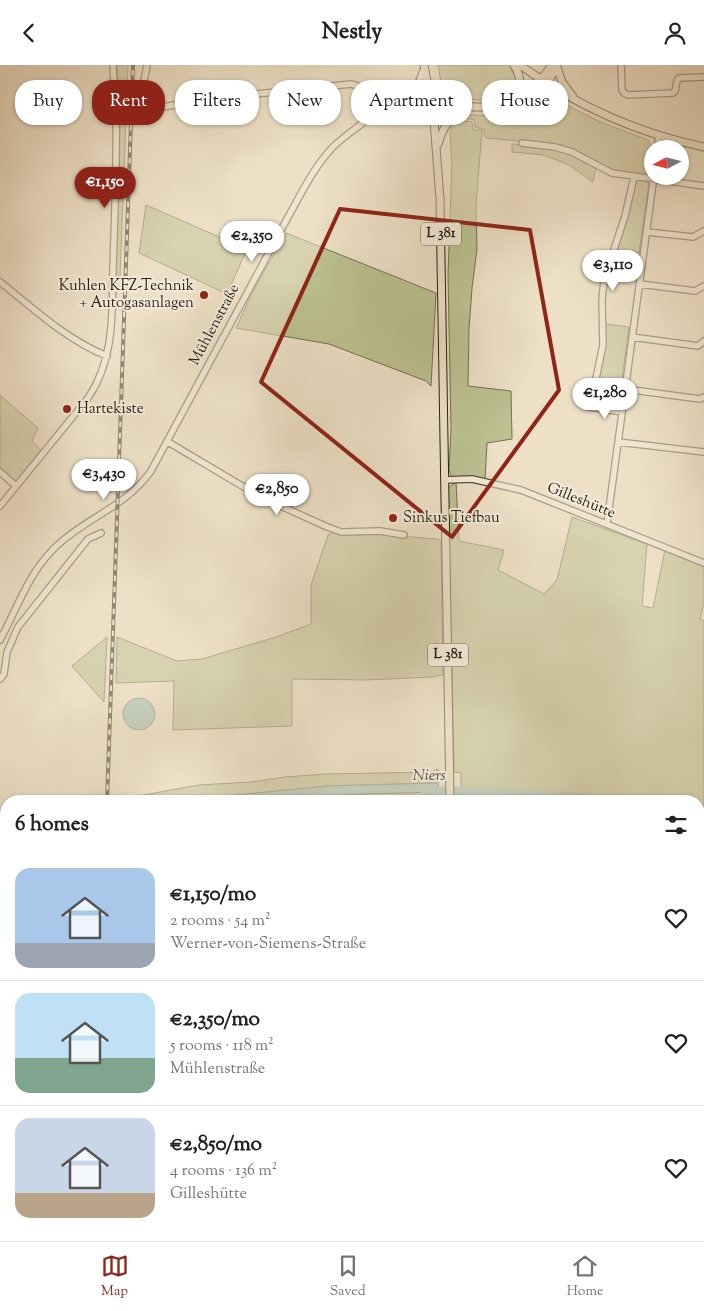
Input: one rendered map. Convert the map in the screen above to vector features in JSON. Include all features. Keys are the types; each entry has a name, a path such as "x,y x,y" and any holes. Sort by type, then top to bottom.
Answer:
{"main road":[{"path":"514,65 519,80"},
{"path":"520,65 542,80"},
{"path":"544,80 552,65"},
{"path":"545,80 557,65"},
{"path":"557,65 558,74 576,101"},
{"name":"L 381","path":"424,66 427,80"},
{"path":"568,96 612,119 659,136 704,147"},
{"name":"L 381","path":"434,125 441,235 450,795"},
{"path":"437,153 442,132 446,125"}],"street":[{"path":"0,506 93,391 100,379 107,356 111,328 116,191 116,107 113,65"},
{"path":"147,65 143,97 149,107 156,109 176,103 351,84"},
{"path":"622,65 622,89 628,95 673,93 676,81 679,78 704,77"},
{"path":"419,80 424,66"},
{"name":"Mühlenstraße","path":"0,639 30,579 47,555 68,536 131,494 152,471 313,172 334,146 360,125"},
{"path":"658,140 659,136"},
{"path":"522,143 564,149 607,171 644,178"},
{"path":"622,412 590,407 603,345 602,297 604,280 625,216 634,177"},
{"path":"689,184 704,186"},
{"path":"607,524 653,185"},
{"path":"647,231 693,237 704,231"},
{"path":"0,282 73,339 107,356"},
{"path":"640,284 695,291 704,286"},
{"path":"632,337 698,346 704,341"},
{"path":"625,389 700,399 704,397"},
{"path":"168,442 259,496 325,526 341,532 380,531 404,535"},
{"path":"618,442 704,452"},
{"path":"0,472 16,486"},
{"name":"Gilleshütte","path":"445,480 470,479 517,489 704,563"},
{"path":"0,679 4,674 10,645 21,621 88,539 101,533"}],"highlighted area":[{"path":"340,209 530,230 559,390 452,537 261,382"}],"green space":[{"path":"117,65 128,65 127,80 118,80"},
{"path":"438,65 507,65 516,79 482,80 482,100 479,100 472,99 472,80 440,80"},
{"path":"568,106 600,122 648,140 644,140 644,174 610,169 562,145 486,138 484,136 484,129 475,127 472,115 482,116 482,125 568,125"},
{"path":"472,122 473,130 482,130 476,206 477,249 469,329 468,386 511,391 512,439 487,443 485,480 463,476 452,478 449,470 451,429 448,275 452,162 450,132 452,125 472,125"},
{"path":"120,125 126,125 120,277 115,277"},
{"path":"512,144 557,148 596,166 593,182 569,165 544,155 512,152"},
{"path":"639,180 644,182 644,185 649,185 639,253 617,250 635,182"},
{"path":"146,205 247,249 227,294 139,253"},
{"path":"286,233 436,293 431,386 426,381 329,344 236,328 252,293"},
{"path":"605,324 629,327 618,408 596,405 593,399 605,343"},
{"path":"0,395 38,428 32,441 42,451 19,480 13,481 0,470"},
{"path":"456,482 459,541 504,550 498,570 544,594 557,580 572,517 647,544 642,606 653,608 665,550 704,565 704,603 700,619 704,621 704,795 594,795 461,787 461,773 454,772 448,488"},
{"path":"336,531 441,540 443,675 366,680 292,679 292,726 173,730 174,681 116,683 117,637 177,661 202,659 276,637 311,624 311,585 328,535"},
{"path":"107,637 104,702 72,666"},
{"path":"438,769 438,783 327,786 237,795 143,795 199,785 251,782 285,777 326,774 431,772"},
{"path":"440,792 440,795 343,795"}],"shaded area":[{"path":"139,698 145,699 150,703 154,708 154,720 150,725 145,729 139,730 133,729 128,725 124,720 123,714 124,708 128,703 133,699"},
{"path":"438,783 440,792 343,795 237,795 327,786"}],"waterway":[{"name":"Niers","path":"426,791 533,795"}],"railway":[{"path":"107,795 133,65"}],"place":[{"name":"Kuhlen KFZ-Technik + Autogasanlagen","path":"204,295"},
{"name":"Hartekiste","path":"67,409"},
{"name":"Sinkus Tiefbau","path":"393,518"}]}
